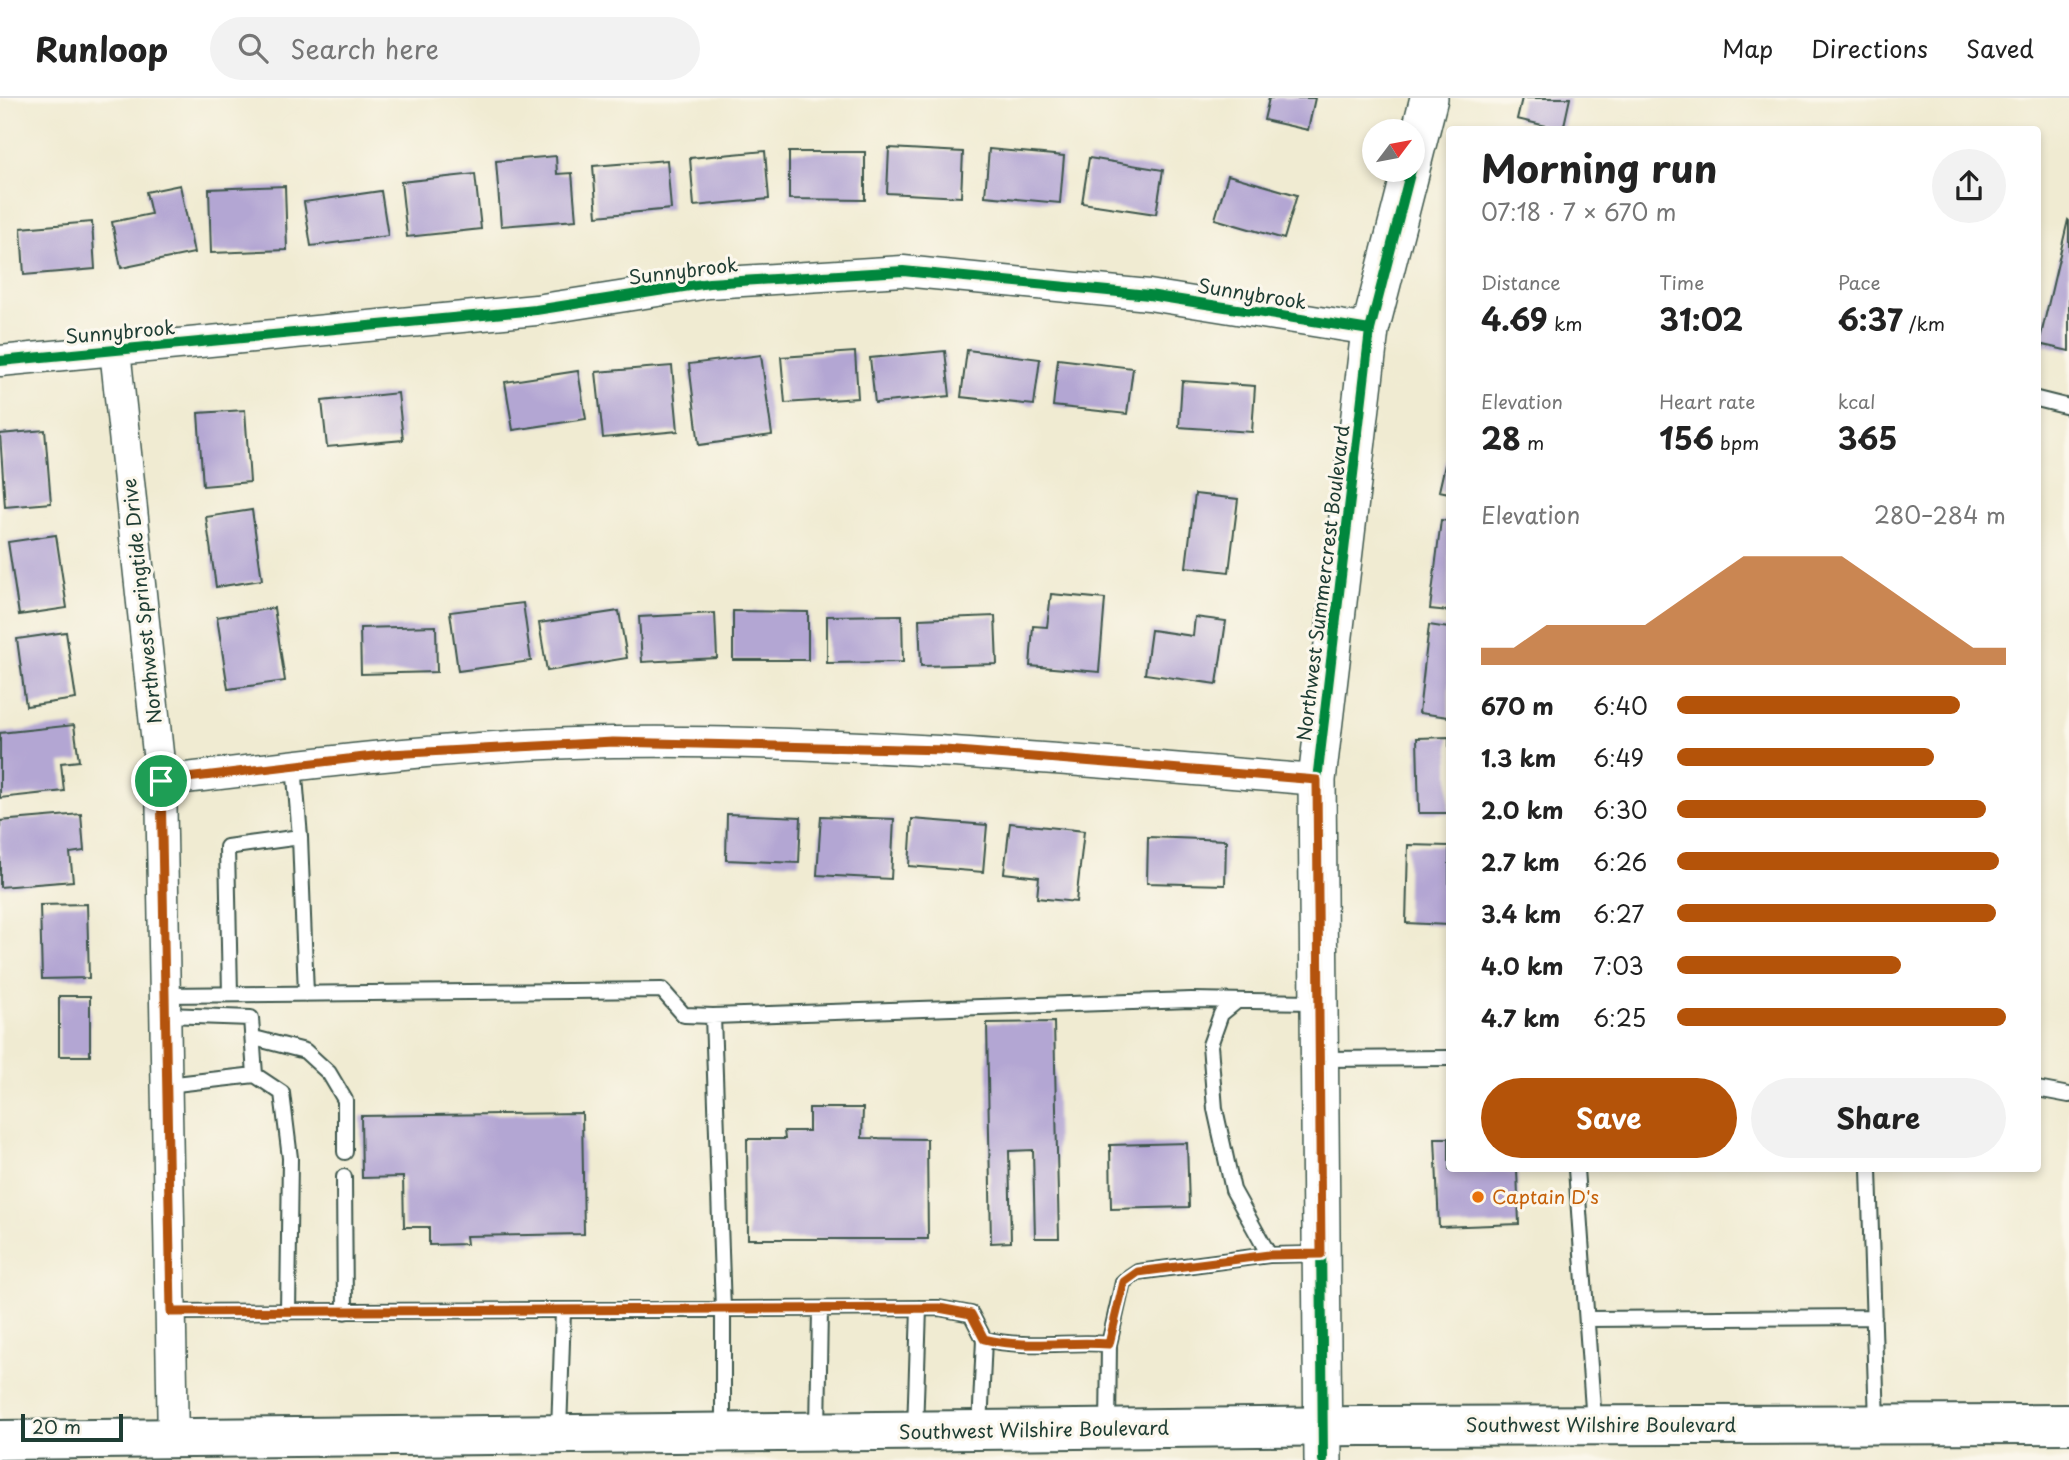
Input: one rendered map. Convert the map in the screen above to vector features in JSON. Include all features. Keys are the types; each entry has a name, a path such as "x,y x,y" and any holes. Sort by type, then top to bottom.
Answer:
{"main road":[{"name":"Southwest Wilshire Boulevard","path":"0,1440 173,1441 1108,1429 1322,1443 1594,1426 2069,1424"}],"street":[{"path":"1424,119 1429,98"},
{"name":"Northwest Summercrest Boulevard","path":"1322,1443 1317,780 1370,330 1408,182"},
{"name":"Sunnybrook","path":"0,361 536,310 709,283 903,271 1149,295 1370,330"},
{"name":"Northwest Springtide Drive","path":"115,351 161,781 173,1441"},
{"path":"161,781 390,754 613,742 945,750 1317,780"}],"lane":[{"path":"2041,400 2069,407"},
{"path":"294,765 300,837 306,994"},
{"path":"230,994 227,847 300,837"},
{"path":"165,1005 230,994 662,990 684,1015 713,1016 1237,1000 1318,1002"},
{"path":"1237,1000 1221,1014 1210,1045 1215,1109 1233,1190 1269,1255"},
{"path":"165,1005 251,1018 255,1075"},
{"path":"713,1016 723,1310 723,1433"},
{"path":"254,1038 305,1051 329,1073 345,1100 345,1152"},
{"path":"1321,1059 1446,1058"},
{"path":"167,1085 255,1075 282,1094 290,1158 288,1312"},
{"path":"2041,1090 2069,1095"},
{"path":"1577,1172 1594,1426"},
{"path":"1869,1172 1878,1425"},
{"path":"344,1177 345,1312"},
{"path":"1108,1429 1109,1344 1124,1282 1138,1272 1269,1255 1321,1254"},
{"path":"171,1312 919,1308 971,1314 984,1339 980,1430"},
{"path":"915,1432 919,1308"},
{"path":"817,1432 820,1309"},
{"path":"559,1435 563,1311"},
{"path":"1587,1319 1874,1317"},
{"path":"984,1339 1012,1346 1077,1342 1109,1344"}],"building":[{"path":"1269,98 1315,98 1308,130 1264,120"},
{"path":"1522,98 1570,98 1564,126 1546,126 1517,119"},
{"path":"889,148 963,152 961,197 887,193"},
{"path":"989,149 1064,156 1060,203 985,196"},
{"path":"765,151 769,199 694,206 690,158"},
{"path":"789,152 865,152 865,200 789,199"},
{"path":"556,156 557,174 572,173 576,220 501,226 496,161"},
{"path":"1089,158 1163,170 1156,214 1082,203"},
{"path":"667,160 671,209 597,216 593,166"},
{"path":"475,174 481,229 407,237 401,182"},
{"path":"1228,175 1297,195 1284,239 1215,219"},
{"path":"180,185 194,253 121,268 112,222 151,214 146,192"},
{"path":"285,186 287,250 211,253 209,189"},
{"path":"381,191 388,236 311,246 304,202"},
{"path":"2068,220 2069,351 2041,344"},
{"path":"92,222 95,269 24,275 21,228"},
{"path":"967,350 1040,359 1034,405 961,397"},
{"path":"945,351 950,396 875,403 870,358"},
{"path":"855,352 858,398 785,403 781,357"},
{"path":"761,355 772,435 699,445 689,364"},
{"path":"1058,359 1133,368 1127,414 1053,406"},
{"path":"672,366 678,431 603,438 596,372"},
{"path":"578,371 586,419 513,430 505,382"},
{"path":"1182,381 1255,386 1252,432 1179,427"},
{"path":"398,393 403,440 327,447 322,401"},
{"path":"245,410 250,482 203,486 198,413"},
{"path":"45,430 51,503 5,507 0,434"},
{"path":"1446,461 1446,492 1439,491"},
{"path":"1195,494 1238,499 1229,572 1186,567"},
{"path":"252,510 262,580 216,587 206,517"},
{"path":"1441,520 1446,521 1446,611 1430,609"},
{"path":"56,535 67,608 19,615 8,542"},
{"path":"1051,594 1105,599 1099,672 1030,666 1033,626 1047,627"},
{"path":"523,603 531,661 458,671 450,612"},
{"path":"274,608 285,681 228,689 217,617"},
{"path":"619,611 627,658 547,671 539,623"},
{"path":"733,611 808,612 808,660 733,660"},
{"path":"715,613 717,658 642,662 639,617"},
{"path":"902,615 903,662 827,663 827,616"},
{"path":"995,616 997,664 921,666 919,619"},
{"path":"1195,617 1226,621 1217,684 1145,674 1151,630 1193,636"},
{"path":"1429,625 1446,628 1446,717 1419,713"},
{"path":"436,626 437,672 361,674 360,628"},
{"path":"66,632 76,699 26,706 17,639"},
{"path":"74,725 79,761 61,763 64,791 0,798 0,733"},
{"path":"1446,737 1446,813 1419,813 1417,738"},
{"path":"81,814 84,851 70,853 73,881 0,887 0,821"},
{"path":"727,814 801,817 799,863 726,860"},
{"path":"821,816 894,819 891,879 817,875"},
{"path":"912,819 987,825 983,872 909,866"},
{"path":"1010,823 1084,831 1076,902 1037,898 1039,877 1004,873"},
{"path":"1148,837 1226,840 1225,885 1147,883"},
{"path":"1408,845 1446,846 1446,925 1406,923"},
{"path":"87,904 89,978 42,979 40,905"},
{"path":"59,996 90,996 90,1056 59,1056"},
{"path":"1054,1022 1059,1238 1035,1238 1033,1150 1009,1151 1011,1242 991,1243 987,1023"},
{"path":"809,1108 863,1108 862,1138 927,1139 928,1239 748,1239 747,1139 785,1139 784,1131 809,1131"},
{"path":"582,1113 584,1234 466,1236 467,1244 429,1245 429,1227 404,1227 403,1177 362,1178 361,1116"},
{"name":"Captain D's","path":"1435,1138 1446,1138 1446,1172 1517,1172 1519,1224 1439,1227"},
{"path":"1187,1143 1189,1207 1111,1209 1110,1145"}],"cycle path":[{"path":"1323,1460 1317,780 1370,330 1408,182"},
{"path":"0,361 536,310 709,283 903,271 1149,295 1370,330"}],"place":[{"name":"Captain D's","path":"1478,1197"}],"route":[{"path":"613,742 945,750 1317,780 1321,1254 1269,1255 1138,1272 1124,1282 1109,1344 1077,1342 1012,1346 984,1339 971,1314 939,1308 171,1312 161,781 390,754 613,742"}]}
